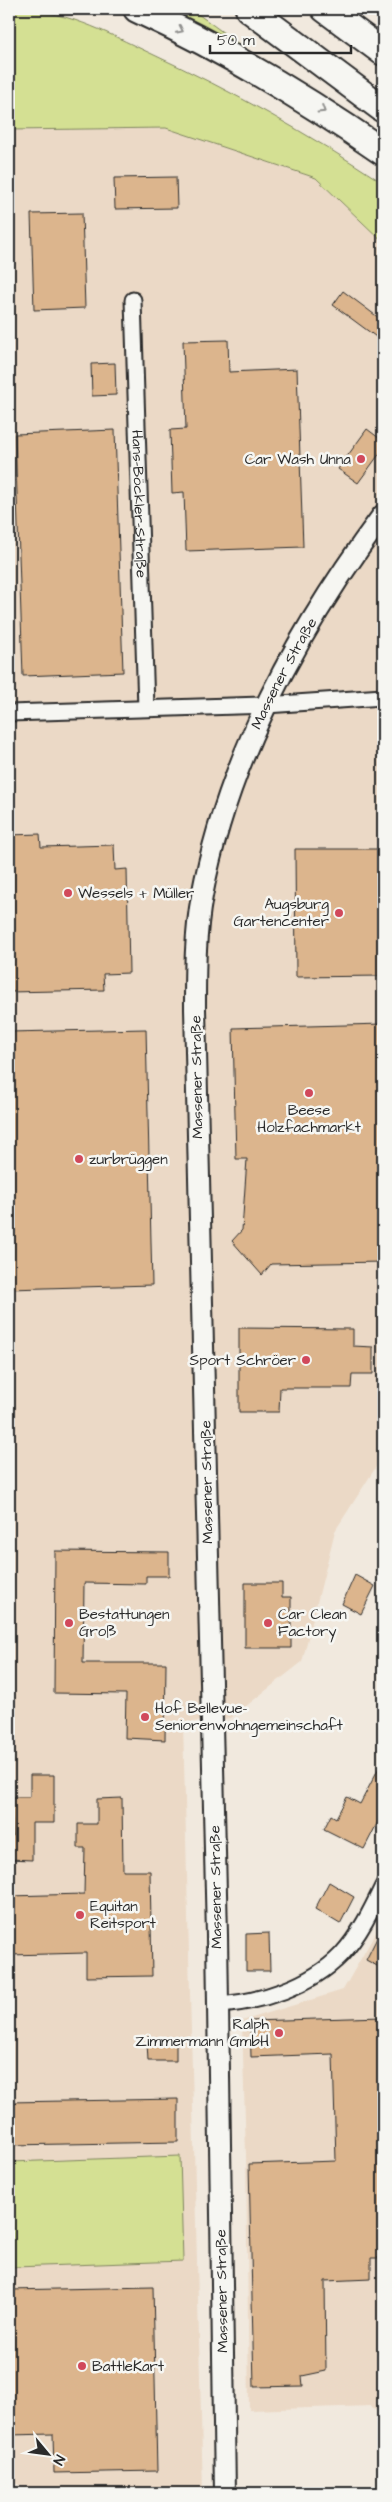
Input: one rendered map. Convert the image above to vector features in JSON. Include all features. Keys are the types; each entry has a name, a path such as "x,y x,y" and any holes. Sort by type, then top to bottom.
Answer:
{"highway":[{"path":"137,9 231,56 325,112 383,152"},
{"path":"249,9 383,109"},
{"path":"325,9 383,52"}],"main road":[{"name":"Massener Straße","path":"225,2493 216,2005 216,1863 195,979 202,897 210,856 224,806 266,705 318,610 383,515"}],"street":[{"name":"Hans-Böckler-Straße","path":"133,300 146,708"},
{"path":"9,714 266,705 383,697"},
{"path":"216,2005 239,2004 275,1994 316,1974 341,1955 358,1932 383,1886"}],"shaded area":[{"path":"166,128 316,178 383,242 383,1456 335,1531 302,1662 231,1718 183,1723 203,2493 32,2493 9,2479 9,130"},
{"path":"383,1920 383,2416 371,2406 249,2410 246,2154 242,2021 343,1990"}],"green space":[{"path":"9,9 29,10 65,17 117,37 241,98 355,165 383,183 383,242 316,178 166,128 9,130"},
{"path":"150,9 191,9 261,60"},
{"path":"180,2156 183,2261 14,2267 10,2162"}],"building":[{"path":"176,177 177,208 115,209 114,178"},
{"path":"82,213 85,308 34,310 31,214"},
{"path":"343,291 383,321 383,342 333,305"},
{"path":"228,340 229,372 297,369 303,547 186,551 184,492 172,493 170,430 186,429 183,341"},
{"path":"115,363 116,395 92,396 91,364"},
{"name":"Car Wash Unna","path":"367,429 383,441 383,449 358,483 338,469"},
{"path":"115,430 123,672 23,676 15,434"},
{"name":"Wessels + Müller","path":"40,834 41,847 114,845 115,870 127,869 129,973 103,974 104,990 9,992 9,835"},
{"name":"Augsburg Gartencenter","path":"295,849 383,849 383,976 296,977"},
{"name":"Beese Holzfachmarkt","path":"383,1024 383,1262 271,1264 262,1275 232,1241 242,1230 247,1159 236,1159 233,1028"},
{"name":"zurbrüggen","path":"146,1029 152,1285 9,1289 9,1032"},
{"name":"Sport Schröer","path":"239,1328 353,1329 353,1346 373,1347 373,1374 352,1374 351,1388 280,1388 279,1412 239,1412"},
{"name":"Bestattungen Groß","path":"55,1551 169,1552 169,1576 146,1576 146,1584 84,1583 83,1663 166,1663 165,1740 125,1738 126,1694 54,1693"},
{"path":"355,1575 375,1586 361,1614 342,1604"},
{"name":"Car Clean Factory","path":"245,1583 282,1583 282,1597 291,1597 291,1648 245,1648"},
{"path":"383,1760 383,1812 364,1849 324,1829 331,1815 336,1818 347,1797 360,1804"},
{"path":"30,1775 54,1775 54,1823 32,1823 32,1860 9,1859 9,1836 13,1836 12,1797 30,1797"},
{"name":"Equitan Reitsport","path":"122,1798 123,1871 150,1871 152,1976 86,1977 86,1953 9,1955 9,1896 84,1894 85,1848 78,1848 78,1824 97,1824 97,1799"},
{"path":"329,1882 354,1897 340,1924 315,1909"},
{"path":"383,1926 383,1969 366,1960"},
{"path":"269,1933 270,1971 246,1971 246,1934"},
{"path":"383,2017 383,2258 371,2258 371,2279 325,2281 326,2371 302,2376 303,2386 254,2387 249,2164 336,2161 333,2054 251,2057 250,2021"},
{"path":"147,2042 176,2042 176,2061 148,2061"},
{"path":"178,2099 178,2142 9,2145 9,2102"},
{"name":"BattleKart","path":"153,2287 157,2471 54,2473 53,2434 9,2435 9,2290"}],"place":[{"name":"Car Wash Unna","path":"361,459"},
{"name":"Wessels + Müller","path":"68,893"},
{"name":"Augsburg Gartencenter","path":"339,913"},
{"name":"Beese Holzfachmarkt","path":"309,1093"},
{"name":"zurbrüggen","path":"79,1159"},
{"name":"Sport Schröer","path":"306,1360"},
{"name":"Bestattungen Groß","path":"69,1623"},
{"name":"Car Clean Factory","path":"268,1623"},
{"name":"Hof Bellevue- Seniorenwohngemeinschaft","path":"145,1717"},
{"name":"Equitan Reitsport","path":"80,1915"},
{"name":"Ralph Zimmermann GmbH","path":"279,2033"},
{"name":"BattleKart","path":"82,2366"}]}
